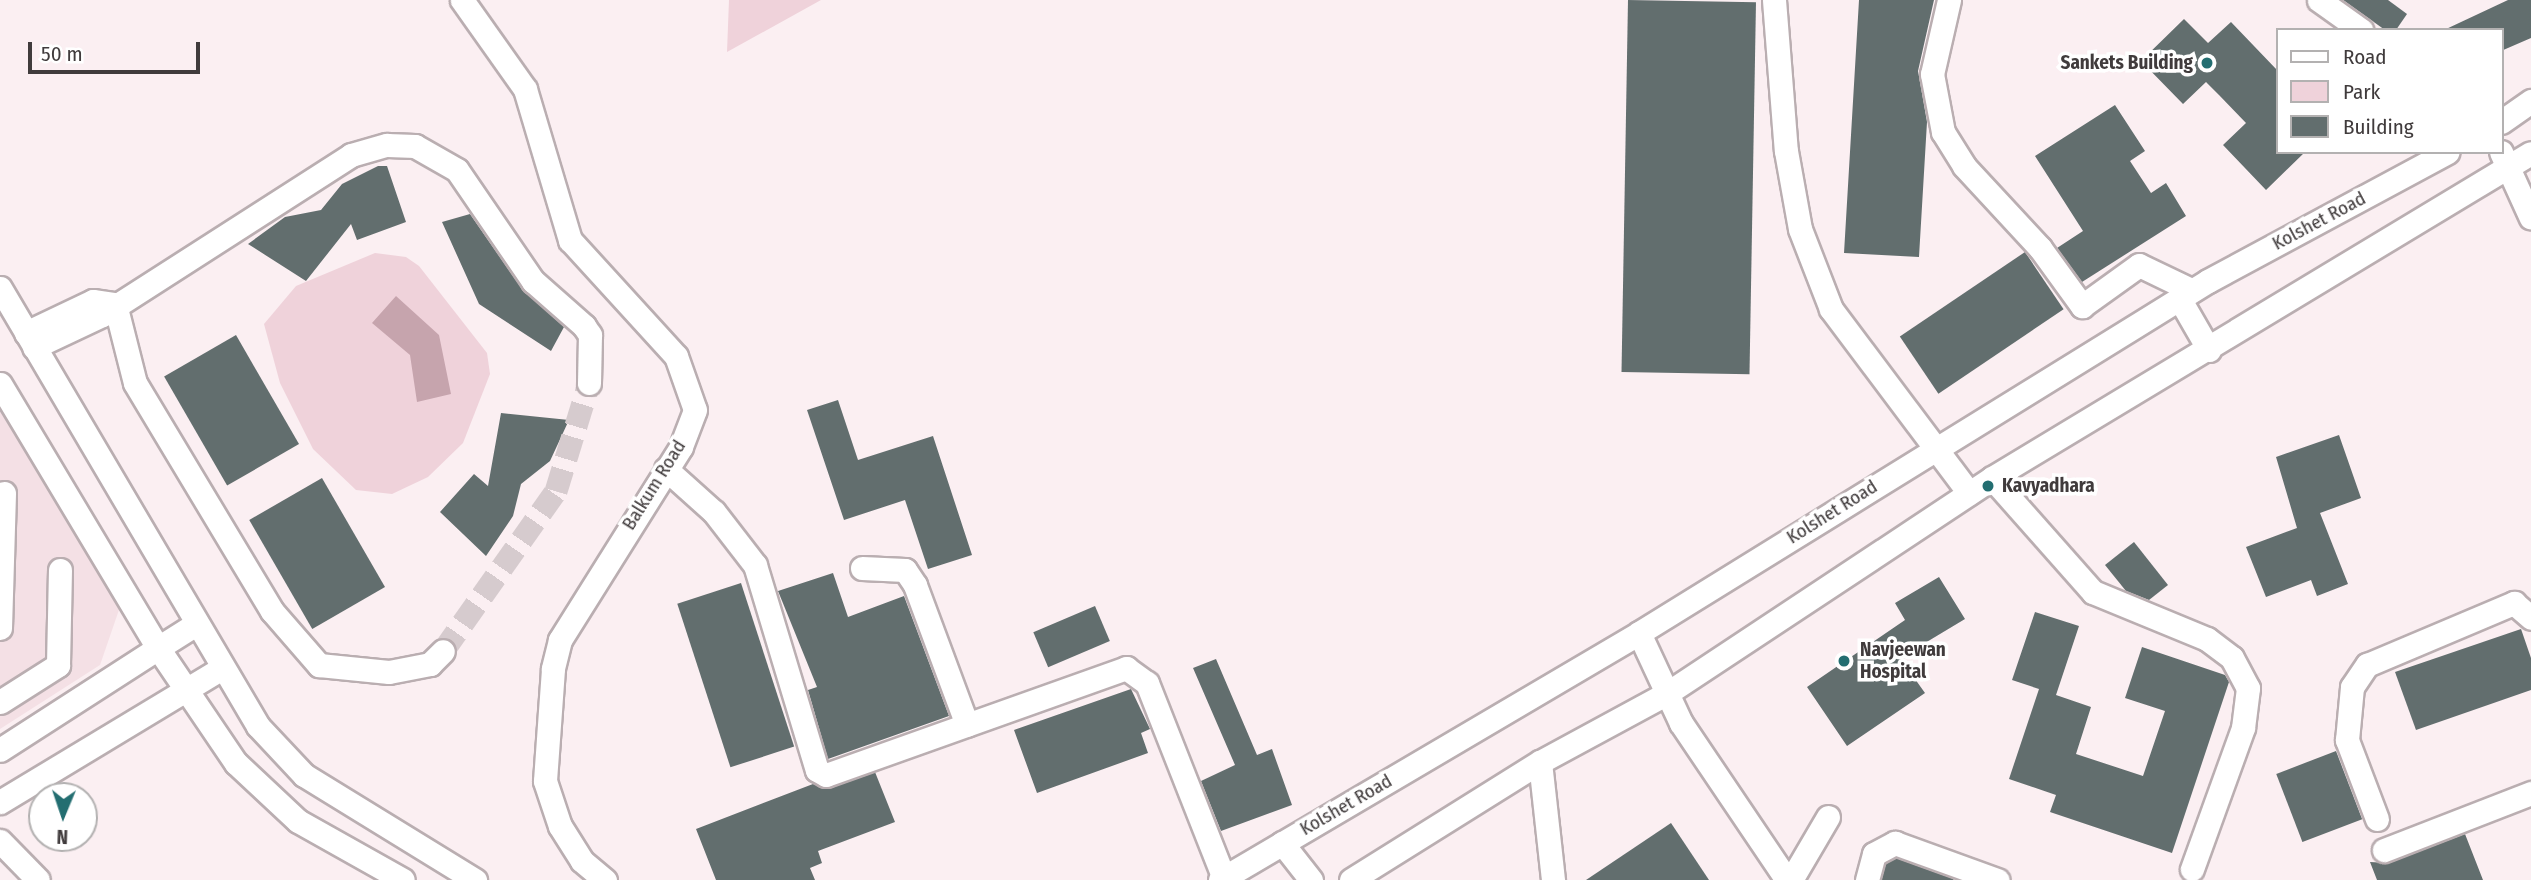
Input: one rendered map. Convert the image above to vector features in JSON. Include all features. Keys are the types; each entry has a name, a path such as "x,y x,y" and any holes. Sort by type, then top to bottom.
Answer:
{"street":[{"name":"Balkum Road","path":"462,0 525,89 570,240 676,356 695,410 666,469 560,640 553,669 545,781 560,826 582,861 605,880"},
{"path":"1774,0 1786,151 1800,229 1831,309 1938,445 1969,493"},
{"path":"1949,0 1932,74 1943,132 1964,166 2008,211 2082,306 2139,265 2185,294 2209,350"},
{"path":"2319,0 2358,28"},
{"path":"2503,121 2531,101"},
{"path":"30,340 93,301 116,304 351,155 387,145 415,146 457,170 533,281 584,326 590,335 589,383"},
{"path":"1351,880 1540,762 1666,694 1992,478 2209,350 2503,160 2531,153"},
{"name":"Kolshet Road","path":"1222,879 1639,633 2185,294 2444,154"},
{"path":"2503,160 2531,218"},
{"path":"0,288 258,726 304,775 475,880"},
{"path":"116,304 135,383 272,611 319,665 389,672 430,664 443,652"},
{"path":"0,384 182,691 236,763 298,821 403,880"},
{"path":"666,469 714,512 755,565 817,770 826,775 1126,668 1141,674 1222,879"},
{"path":"1992,478 2092,592 2207,639 2232,658 2248,688 2243,728 2192,869"},
{"path":"0,628 4,493"},
{"path":"862,568 905,570 915,585 967,725"},
{"path":"0,702 58,665 60,570"},
{"path":"2377,819 2347,740 2352,687 2367,665 2514,603 2531,618"},
{"path":"0,750 196,624"},
{"path":"1639,633 1666,694 1789,880 1828,817"},
{"path":"0,802 222,668"},
{"path":"1540,762 1553,880"},
{"path":"2384,850 2531,793"},
{"path":"0,841 38,880"},
{"path":"1282,843 1311,880"},
{"path":"1867,880 1874,854 1895,843 1997,880"}],"shaded area":[{"path":"396,296 439,335 451,394 417,402 410,355 372,323"},
{"path":"0,401 122,601 100,665 0,729"}],"green space":[{"path":"729,0 821,0 727,52"},
{"path":"375,253 406,257 419,266 487,353 490,374 463,443 428,477 392,494 356,490 313,449 280,383 264,324 296,286"}],"building":[{"path":"1628,0 1756,2 1749,374 1622,372"},
{"path":"1859,0 1934,0 1918,71 1927,122 1919,257 1844,253"},
{"path":"2343,0 2388,0 2407,14 2397,28 2382,28"},
{"path":"2508,0 2531,0 2531,38 2503,50 2503,28 2448,28"},
{"name":"Sankets Building","path":"2184,19 2208,43 2231,22 2276,69 2276,154 2303,154 2266,190 2223,145 2246,123 2219,95 2206,82 2183,104 2141,61"},
{"path":"2115,105 2145,151 2130,161 2151,193 2166,183 2186,216 2082,282 2057,248 2083,231 2035,156"},
{"path":"378,166 387,166 406,222 357,240 351,224 306,281 248,244 285,217 321,210 342,184"},
{"path":"470,214 522,289 564,327 551,351 479,304 442,222"},
{"path":"2025,252 2064,309 1938,394 1900,336"},
{"path":"236,335 299,444 227,486 164,377"},
{"path":"838,400 858,460 933,436 972,555 928,569 905,500 844,520 807,410"},
{"path":"501,413 569,420 550,461 521,484 513,516 486,556 440,512 474,474 488,486"},
{"path":"2339,435 2361,498 2320,513 2348,584 2317,596 2311,580 2266,597 2246,547 2297,528 2276,457"},
{"path":"322,478 385,587 312,629 249,520"},
{"path":"2134,542 2168,585 2149,600 2126,591 2105,565"},
{"path":"833,573 848,617 904,596 949,716 828,759 808,690 817,687 778,591"},
{"path":"1939,577 1965,619 1900,658 1925,693 1847,746 1807,687 1905,620 1895,603"},
{"path":"741,583 794,747 730,767 677,604"},
{"path":"1095,606 1110,641 1048,667 1033,632"},
{"path":"2035,612 2079,626 2056,695 2091,707 2076,754 2143,776 2165,711 2125,698 2142,647 2225,675 2229,682 2172,853 2050,812 2056,795 2009,779 2039,689 2012,680"},
{"path":"2521,629 2531,658 2531,690 2416,730 2395,672"},
{"path":"1216,659 1257,755 1272,749 1292,805 1221,831 1201,781 1235,765 1193,668"},
{"path":"1131,689 1150,729 1141,733 1148,753 1037,793 1014,730"},
{"path":"2336,751 2362,819 2302,842 2276,774"},
{"path":"875,772 895,822 818,851 822,863 810,868 815,880 716,880 696,829 813,784 830,788"},
{"path":"1671,823 1709,880 1586,880"},
{"path":"2465,834 2483,880 2377,880 2370,862 2389,863"},
{"path":"1896,858 1954,879 1881,880 1886,863"}],"tunnel":[{"path":"443,651 556,491 589,383"}],"place":[{"name":"Sankets Building","path":"2207,63"},
{"name":"Kavyadhara","path":"1988,486"},
{"name":"Navjeewan Hospital","path":"1844,661"}]}
